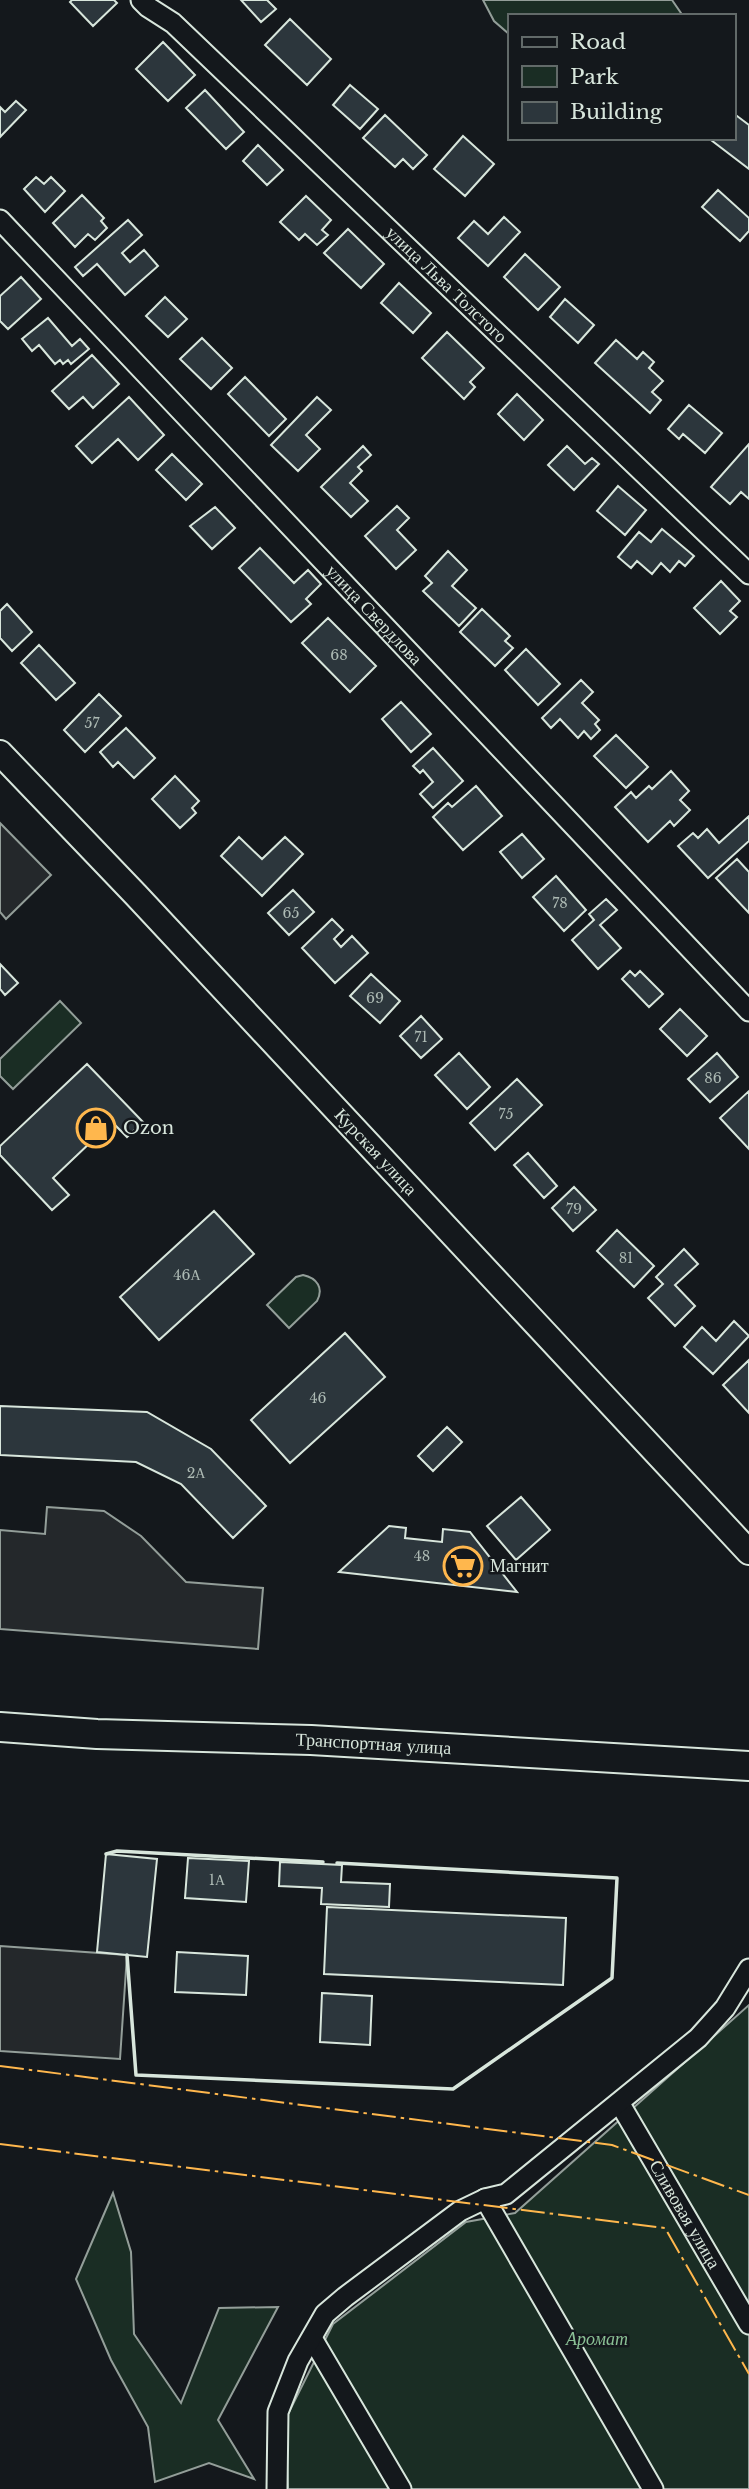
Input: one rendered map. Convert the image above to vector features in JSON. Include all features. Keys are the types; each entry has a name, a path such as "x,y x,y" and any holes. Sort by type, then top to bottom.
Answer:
{"main road":[{"name":"Транспортная улица","path":"0,1727 97,1734 311,1740 749,1766"}],"street":[{"name":"улица Льва Толстого","path":"141,0 173,23 749,574"},
{"name":"улица Свердлова","path":"0,220 749,1011"},
{"name":"Курская улица","path":"0,753 136,895 749,1552"},
{"path":"277,2489 278,2412 292,2374 326,2314 460,2211 485,2199 506,2194 620,2104 698,2038 725,2008 749,1969"},
{"name":"Сливовая улица","path":"620,2104 749,2324"},
{"path":"485,2199 653,2489"},
{"path":"312,2338 401,2489"}],"green space":[{"path":"483,0 672,0 682,14 508,14 508,33 494,21"},
{"path":"60,1001 81,1023 13,1089 0,1076 0,1059"},
{"path":"303,1275 318,1284 319,1296 289,1328 267,1305 296,1277"},
{"name":"Аромат","path":"749,2005 749,2489 288,2489 285,2420 333,2324 466,2222 515,2213"},
{"path":"113,2193 131,2252 134,2334 181,2403 219,2308 278,2307 218,2420 254,2479 209,2463 155,2482 148,2427 111,2360 76,2279"}],"shaded area":[{"path":"0,823 51,875 6,919 0,912"},
{"path":"47,1507 104,1511 141,1536 186,1582 263,1588 258,1649 0,1629 0,1530 45,1534"},
{"path":"0,1946 127,1955 120,2059 0,2051"}],"building":[{"path":"114,0 117,3 93,26 70,2"},
{"path":"241,0 267,0 276,9 261,22"},
{"path":"290,19 331,59 307,85 265,45"},
{"path":"163,42 195,75 168,101 136,69"},
{"path":"350,85 378,109 360,129 333,105"},
{"path":"205,90 244,132 226,149 186,108"},
{"path":"16,101 26,110 0,137 0,107 5,112"},
{"path":"735,114 749,125 749,169 711,140 735,140"},
{"path":"385,115 427,155 413,169 403,159 395,167 363,138"},
{"path":"463,136 494,164 465,196 434,169"},
{"path":"258,145 283,170 267,185 243,161"},
{"path":"36,177 44,184 51,177 65,191 45,212 24,189"},
{"path":"718,190 749,218 749,231 740,241 702,207"},
{"path":"82,195 104,218 101,221 107,228 95,240 88,234 75,247 53,223"},
{"path":"306,196 331,220 322,230 328,235 317,245 305,234 299,240 280,222"},
{"path":"504,217 520,232 488,266 458,238 474,221 488,234"},
{"path":"128,220 142,235 122,253 130,262 144,250 158,266 125,295 97,264 83,276 75,267"},
{"path":"348,229 384,264 361,288 324,253"},
{"path":"525,254 560,287 538,310 504,277"},
{"path":"21,277 41,299 8,329 0,321 0,296"},
{"path":"399,283 431,313 413,333 381,303"},
{"path":"165,297 187,319 168,337 146,316"},
{"path":"565,299 594,325 578,343 550,317"},
{"path":"48,318 72,346 80,339 89,349 71,364 68,360 63,364 60,360 55,364 39,345 32,351 22,339"},
{"path":"447,332 484,368 470,382 475,387 464,399 422,358"},
{"path":"202,338 232,368 211,389 180,359"},
{"path":"616,340 637,359 643,352 654,362 649,368 663,381 652,392 661,400 650,413 595,363"},
{"path":"92,355 119,384 93,408 83,397 69,409 52,391"},
{"path":"245,377 286,419 269,436 228,394"},
{"path":"517,394 543,420 524,440 498,414"},
{"path":"129,397 164,435 138,460 118,439 92,463 76,446"},
{"path":"317,397 331,410 306,435 320,449 298,471 271,445"},
{"path":"689,405 722,433 705,453 683,434 679,439 668,429"},
{"path":"749,444 749,499 741,492 730,504 711,487"},
{"path":"363,446 371,455 358,467 362,471 350,483 368,501 351,517 321,487"},
{"path":"567,446 585,464 592,458 599,464 574,490 548,465"},
{"path":"172,454 202,484 186,500 156,470"},
{"path":"618,486 646,510 625,535 597,511"},
{"path":"397,506 409,518 397,530 416,550 396,569 365,536"},
{"path":"215,507 235,528 212,549 190,526"},
{"path":"662,529 694,556 685,566 679,561 670,572 661,563 652,574 637,561 631,568 618,557 639,532 651,542"},
{"path":"260,548 294,583 308,570 321,584 306,599 311,604 291,622 239,568"},
{"path":"448,551 467,570 452,586 476,608 459,626 423,591 432,583 425,576"},
{"path":"721,581 740,601 730,611 737,617 720,634 694,608"},
{"path":"7,604 32,632 12,651 0,638 0,611"},
{"path":"482,609 510,636 505,641 513,648 495,666 460,632"},
{"path":"328,618 376,666 350,692 302,643"},
{"path":"39,645 75,683 56,700 21,663"},
{"path":"526,649 560,684 538,705 505,670"},
{"path":"581,680 593,692 582,703 599,720 595,724 600,730 591,739 584,731 578,738 560,719 551,728 542,718"},
{"path":"99,694 121,716 85,752 64,730"},
{"path":"401,702 431,734 411,752 382,719"},
{"path":"126,728 155,758 134,778 118,762 113,767 100,752"},
{"path":"616,735 648,767 626,788 594,756"},
{"path":"433,748 463,781 433,808 420,794 433,782 423,770 420,773 413,766"},
{"path":"671,771 689,791 680,800 690,810 674,826 670,821 648,842 615,807 631,792 636,798 649,786 652,789"},
{"path":"175,776 199,801 192,808 196,813 180,828 152,799"},
{"path":"476,786 502,816 463,850 433,817 448,803 452,807"},
{"path":"749,816 749,841 708,878 678,846 693,833 698,838 707,829 719,843"},
{"path":"522,834 544,859 522,878 500,852"},
{"path":"239,837 262,859 285,837 303,854 262,896 221,856"},
{"path":"737,859 749,872 749,913 716,878"},
{"path":"556,876 586,910 564,931 533,897"},
{"path":"293,890 314,912 289,935 268,913"},
{"path":"606,899 617,910 600,925 621,948 598,969 572,940 594,920 589,914"},
{"path":"332,919 343,930 334,939 341,947 352,936 368,953 335,983 302,948"},
{"path":"0,964 18,983 5,995 0,989"},
{"path":"630,971 635,976 640,971 663,994 649,1007 622,979"},
{"path":"371,974 400,1001 380,1023 350,996"},
{"path":"680,1009 707,1036 687,1056 660,1029"},
{"path":"421,1016 442,1039 421,1058 400,1036"},
{"path":"459,1053 490,1087 467,1109 435,1075"},
{"path":"717,1053 738,1077 710,1102 688,1079"},
{"path":"87,1064 143,1122 127,1137 112,1122 53,1178 69,1195 52,1210 0,1155 0,1146"},
{"path":"517,1079 542,1105 495,1150 470,1123"},
{"path":"749,1091 749,1149 720,1118"},
{"path":"528,1153 557,1186 544,1198 514,1165"},
{"path":"574,1187 596,1210 573,1231 552,1208"},
{"path":"214,1211 254,1254 159,1340 120,1297"},
{"path":"617,1230 654,1266 634,1287 597,1251"},
{"path":"684,1249 698,1264 675,1285 695,1306 675,1326 648,1298 663,1284 656,1277"},
{"path":"734,1321 749,1336 713,1374 684,1347 702,1327 716,1341"},
{"path":"345,1333 385,1377 290,1463 251,1420"},
{"path":"749,1360 749,1413 723,1385"},
{"path":"0,1406 147,1412 211,1449 266,1506 233,1538 181,1484 136,1462 0,1455"},
{"path":"447,1427 462,1442 433,1471 418,1456"},
{"path":"521,1497 550,1530 516,1560 487,1526"},
{"path":"389,1526 406,1528 405,1538 442,1542 443,1529 470,1532 517,1592 339,1572"},
{"path":"106,1854 157,1859 147,1957 97,1952"},
{"path":"188,1858 249,1861 246,1902 185,1898"},
{"path":"280,1862 342,1865 341,1882 390,1884 389,1907 321,1904 322,1888 279,1886"},
{"path":"327,1907 566,1918 563,1985 324,1974"},
{"path":"177,1952 248,1956 246,1995 175,1992"},
{"path":"322,1993 372,1996 370,2045 320,2042"}],"wall":[{"path":"106,1854 117,1851 323,1862"},
{"path":"127,1955 136,2075 453,2089 612,1978 617,1878 337,1863"}],"power":[{"path":"0,2066 612,2145 749,2195"},
{"path":"0,2144 665,2228 749,2374"}],"place":[{"name":"Ozon","path":"96,1128"},
{"name":"Магнит","path":"463,1566"}]}
